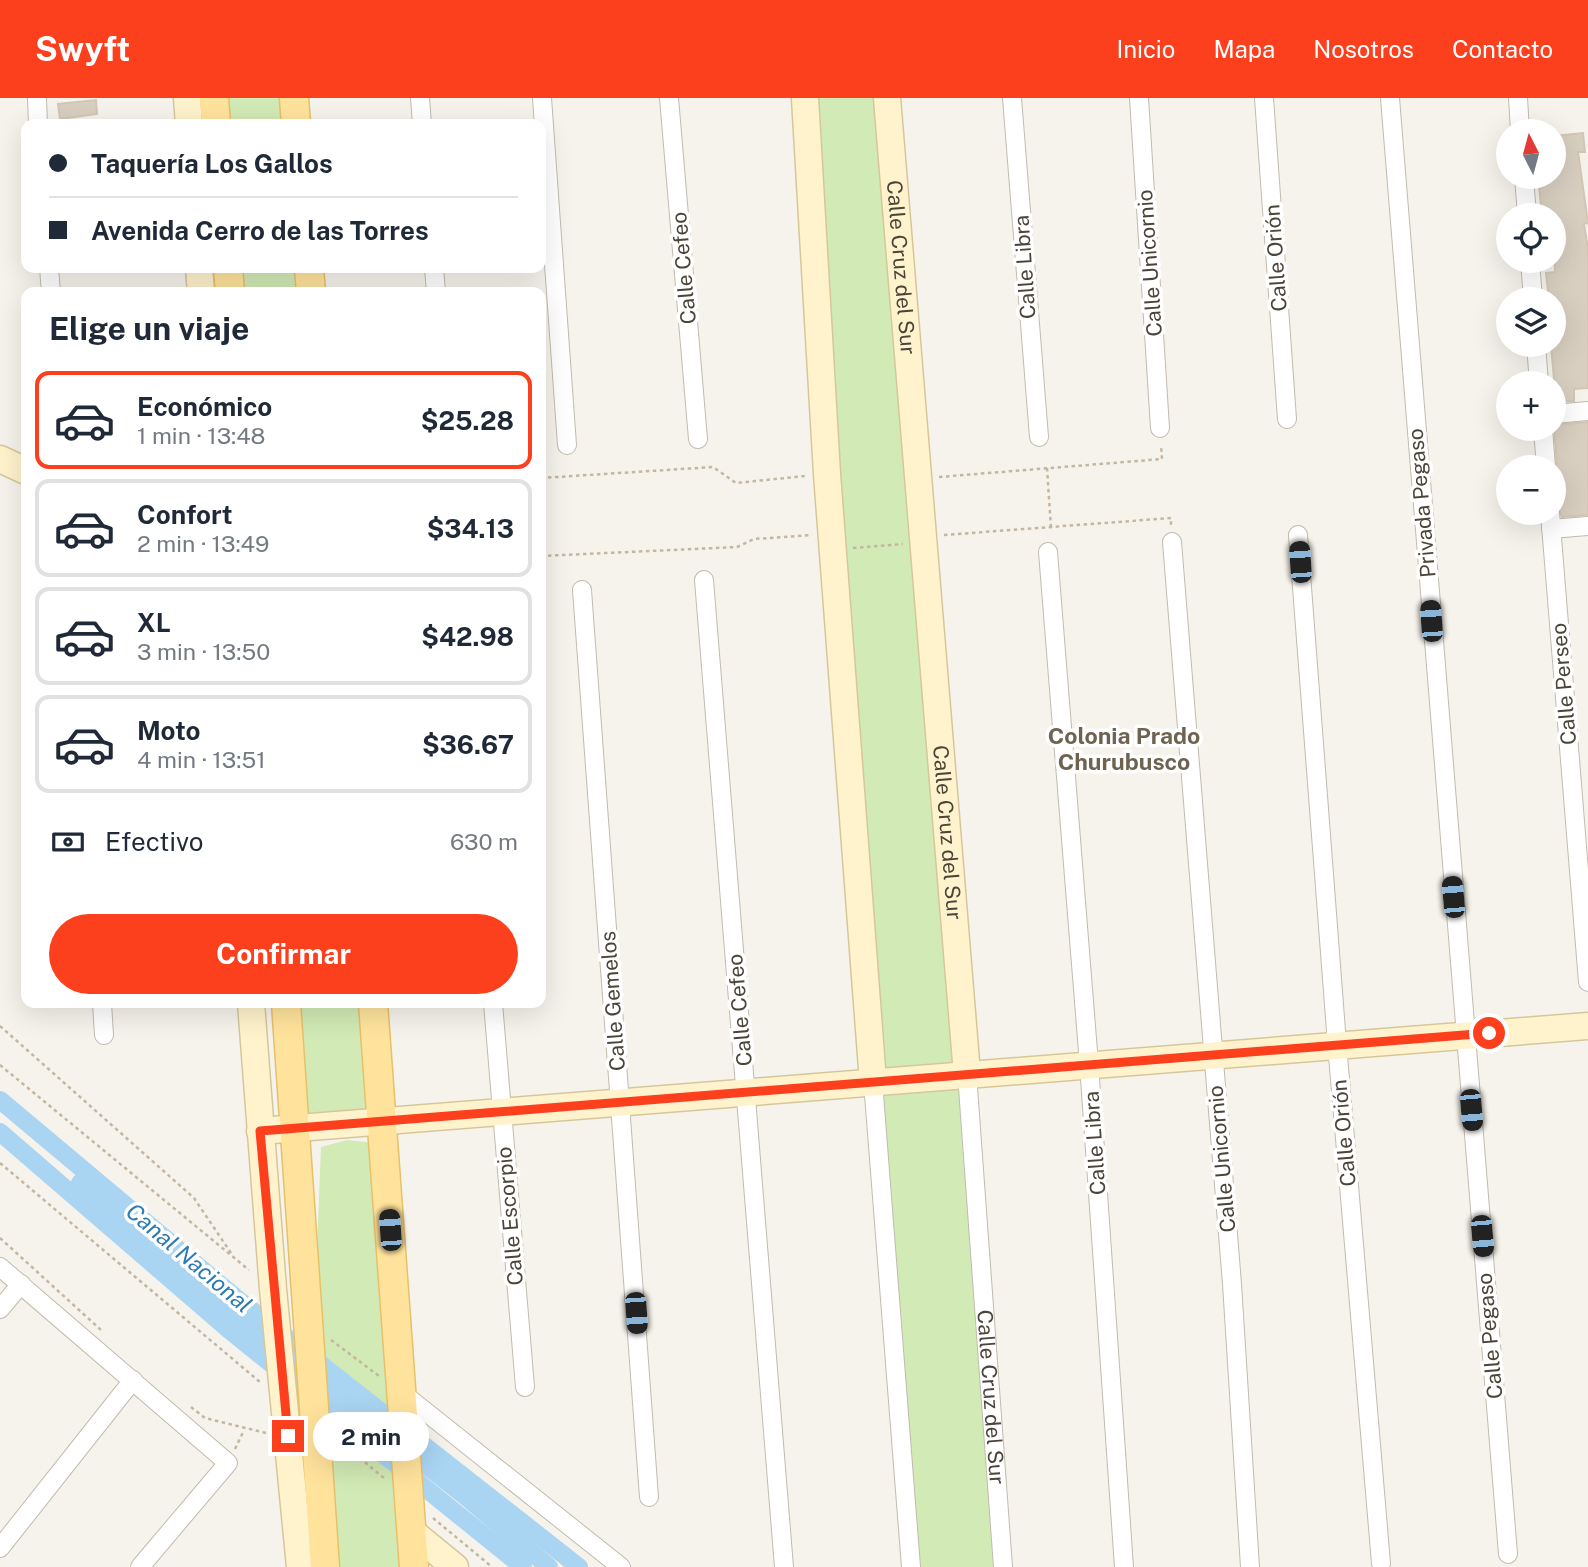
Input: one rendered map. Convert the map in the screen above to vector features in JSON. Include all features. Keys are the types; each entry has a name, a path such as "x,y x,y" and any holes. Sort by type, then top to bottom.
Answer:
{"main road":[{"path":"214,98 216,119"},
{"path":"293,98 295,119"},
{"path":"286,1008 326,1567"},
{"path":"373,1008 414,1567"}],"street":[{"path":"37,98 38,119"},
{"path":"187,98 189,119"},
{"path":"420,98 422,119"},
{"path":"541,98 543,119"},
{"name":"Calle Cefeo","path":"669,98 698,439"},
{"path":"805,98 827,474 911,1567"},
{"name":"Calle Cruz del Sur","path":"887,98 967,1074 1003,1567"},
{"name":"Calle Libra","path":"1012,98 1038,436"},
{"name":"Calle Unicornio","path":"1139,98 1160,428"},
{"name":"Calle Orión","path":"1265,98 1287,419"},
{"name":"Privada Pegaso","path":"1390,98 1464,1035"},
{"path":"1518,98 1519,119"},
{"path":"546,165 567,445"},
{"path":"1566,413 1588,411"},
{"path":"0,458 21,468"},
{"path":"1566,524 1588,527"},
{"name":"Calle Perseo","path":"1550,525 1588,982"},
{"name":"Calle Orión","path":"1298,535 1381,1563"},
{"name":"Calle Unicornio","path":"1172,542 1214,1054 1250,1567"},
{"name":"Calle Libra","path":"1048,552 1089,1064 1124,1567"},
{"name":"Calle Cefeo","path":"704,580 784,1567"},
{"name":"Calle Gemelos","path":"582,590 649,1497"},
{"path":"102,1008 104,1035"},
{"path":"251,1008 288,1436 296,1563"},
{"name":"Calle Escorpio","path":"493,1008 524,1387"},
{"path":"260,1131 1588,1026"},
{"name":"Calle Pegaso","path":"1464,1035 1508,1554"},
{"path":"0,1268 228,1463 140,1567"},
{"path":"0,1310 21,1284"},
{"path":"0,1548 133,1380"},
{"path":"401,1400 621,1567"},
{"path":"411,1531 455,1567"}],"path":[{"path":"918,479 1162,459 1160,428"},
{"path":"546,478 713,467 736,483 827,474"},
{"path":"1047,468 1051,528"},
{"path":"546,556 737,547 754,539 832,542 923,539 1171,518 1172,542"},
{"path":"0,1026 194,1198 233,1256"},
{"path":"0,1163 284,1391"},
{"path":"0,1238 105,1333"},
{"path":"185,1402 205,1418 244,1430 288,1436"},
{"path":"314,1411 492,1567"}],"green space":[{"path":"224,98 290,98 292,119 226,119"},
{"path":"811,98 881,98 998,1567 916,1567"},
{"path":"238,273 305,273 307,287 239,287"},
{"path":"295,1008 369,1008 378,1110 304,1116"},
{"path":"347,1140 374,1143 402,1567 338,1567 316,1276 321,1147"}],"building":[{"path":"96,100 97,114 60,119 58,104"},
{"path":"1583,133 1585,152 1578,152 1588,223 1584,224 1588,249 1588,388 1574,389 1574,401 1566,401 1566,371 1553,371 1552,357 1566,357 1566,287 1548,287 1546,273 1566,273 1566,203 1541,203 1539,189 1566,189 1566,135"},
{"path":"1588,422 1588,515 1566,517 1566,455 1556,455 1555,441 1566,441 1566,424"}],"waterway":[{"name":"Canal Nacional","path":"0,1100 235,1297 579,1567"},
{"name":"Canal Nacional","path":"0,1132 228,1329 523,1567"},
{"name":"Canal Nacional","path":"80,1183 263,1338 465,1496 549,1567"}],"district":[{"name":"Colonia Prado Churubusco","path":"1124,749"}],"route":[{"path":"288,1436 260,1131 1489,1033"}]}
